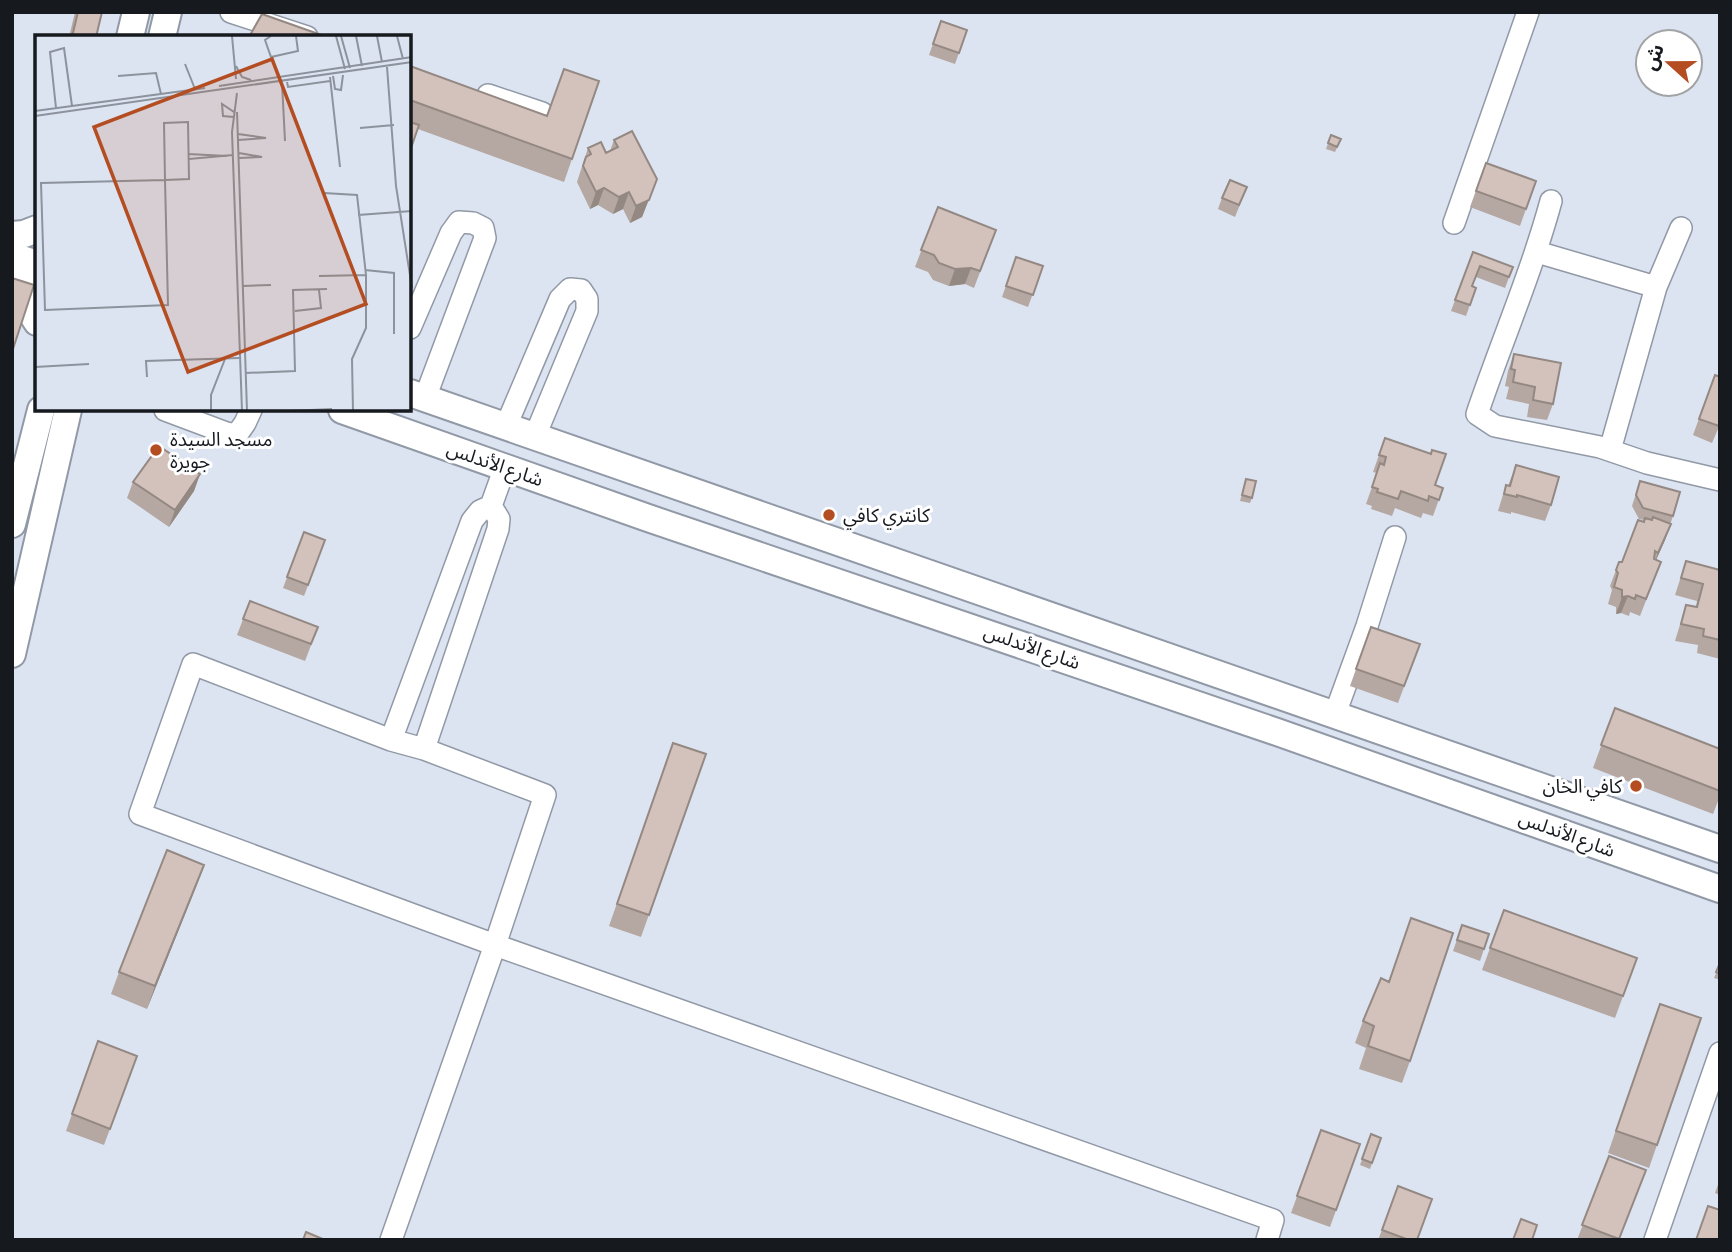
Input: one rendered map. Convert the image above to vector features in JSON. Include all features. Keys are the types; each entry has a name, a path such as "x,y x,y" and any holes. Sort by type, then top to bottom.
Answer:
{"main road":[{"path":"130,35 136,12"},
{"path":"162,35 168,12"},
{"path":"12,235 35,230"},
{"path":"12,256 35,263"},
{"path":"12,276 35,282"},
{"path":"12,290 35,319"},
{"name":"شارع الأندلس","path":"417,396 1720,849"},
{"path":"12,524 41,411"},
{"path":"12,654 68,411"},
{"path":"52,474 84,411"},
{"name":"شارع الأندلس","path":"345,411 1277,732 1720,889"},
{"path":"505,467 520,431"}],"street":[{"path":"231,12 301,35"},
{"path":"1454,223 1528,12"},
{"path":"463,87 542,113"},
{"path":"1550,201 1537,252 1477,414 1495,426 1610,450 1647,463 1720,480"},
{"path":"411,326 459,222 473,223 483,228 485,238 417,396"},
{"path":"1610,450 1656,287 1681,228"},
{"path":"1537,252 1656,287"},
{"path":"570,289 581,290 587,299 587,311 520,431 560,299 570,289"},
{"path":"168,411 229,434 238,433 246,424 251,411"},
{"path":"391,740 472,521 480,511 491,506 505,467"},
{"path":"424,749 498,529 499,519 491,506"},
{"path":"1335,714 1395,537"},
{"path":"390,1240 495,945 545,795 424,749 391,740 193,664 140,814 495,945 1273,1220 1267,1240"},
{"path":"1655,1240 1720,1053"}],"building":[{"path":"78,12 102,12 96,35 72,35"},
{"path":"262,14 321,35 250,35"},
{"path":"941,21 967,30 959,53 933,44"},
{"path":"411,66 547,116 564,69 599,81 572,159 411,100"},
{"path":"411,122 419,125 411,148"},
{"path":"632,131 657,179 649,200 636,206 629,192 619,197 604,188 596,192 583,166 586,157 591,154 588,148 601,142 606,153 618,147 614,140"},
{"path":"1331,135 1341,139 1337,147 1328,143"},
{"path":"1486,163 1536,181 1526,209 1476,191"},
{"path":"1230,180 1247,187 1239,205 1222,198"},
{"path":"938,207 996,230 980,271 971,268 955,269 939,263 934,255 921,250"},
{"path":"1473,252 1513,267 1509,277 1480,266 1472,286 1476,288 1470,305 1455,300"},
{"path":"1016,257 1043,266 1033,295 1006,286"},
{"path":"12,278 34,285 12,352"},
{"path":"1514,354 1561,363 1553,404 1533,400 1535,387 1513,382 1515,370 1511,369"},
{"path":"1715,375 1720,377 1719,426 1699,419"},
{"path":"1385,438 1431,454 1432,450 1446,454 1435,485 1443,488 1439,500 1429,496 1428,501 1401,491 1398,499 1377,492 1378,489 1372,487 1380,463 1384,465 1386,457 1379,455"},
{"path":"159,446 200,474 175,510 133,482"},
{"path":"1516,465 1559,477 1551,505 1504,494 1506,485 1510,486"},
{"path":"1246,479 1256,481 1252,498 1242,495"},
{"path":"1640,481 1680,492 1673,516 1643,508 1636,495"},
{"path":"1653,517 1671,524 1658,553 1655,551 1654,559 1661,562 1646,599 1636,595 1635,599 1622,597 1622,590 1614,587 1619,562 1622,562 1638,520 1644,522 1645,518 1652,520"},
{"path":"304,532 325,540 308,585 287,577"},
{"path":"1686,561 1720,570 1720,640 1703,636 1704,629 1681,624 1686,605 1697,607 1703,584 1681,578"},
{"path":"250,601 318,627 311,644 243,619"},
{"path":"1371,627 1420,644 1404,686 1356,669"},
{"path":"1615,708 1720,749 1720,791 1601,745"},
{"path":"673,743 706,754 649,915 617,904"},
{"path":"167,850 204,865 155,986 119,972"},
{"path":"1504,910 1637,958 1623,996 1490,948"},
{"path":"1411,918 1453,933 1410,1061 1368,1046 1374,1026 1363,1021 1381,978 1389,982"},
{"path":"1462,925 1489,934 1484,949 1457,940"},
{"path":"1660,1004 1701,1018 1657,1145 1616,1131"},
{"path":"98,1041 137,1056 110,1129 72,1114"},
{"path":"1321,1130 1360,1144 1336,1210 1297,1196"},
{"path":"1371,1134 1381,1138 1372,1163 1362,1159"},
{"path":"1609,1156 1646,1170 1619,1239 1582,1225"},
{"path":"1398,1186 1432,1199 1417,1240 1409,1240 1382,1230"},
{"path":"1708,1206 1720,1210 1720,1240 1696,1240"},
{"path":"1521,1219 1537,1225 1532,1240 1513,1240"},
{"path":"306,1232 325,1240 303,1240"}],"place":[{"name":"مسجد السيدة جويرة","path":"156,450"},
{"name":"كانتري كافي","path":"829,515"},
{"name":"كافي الخان","path":"1636,786"}]}
